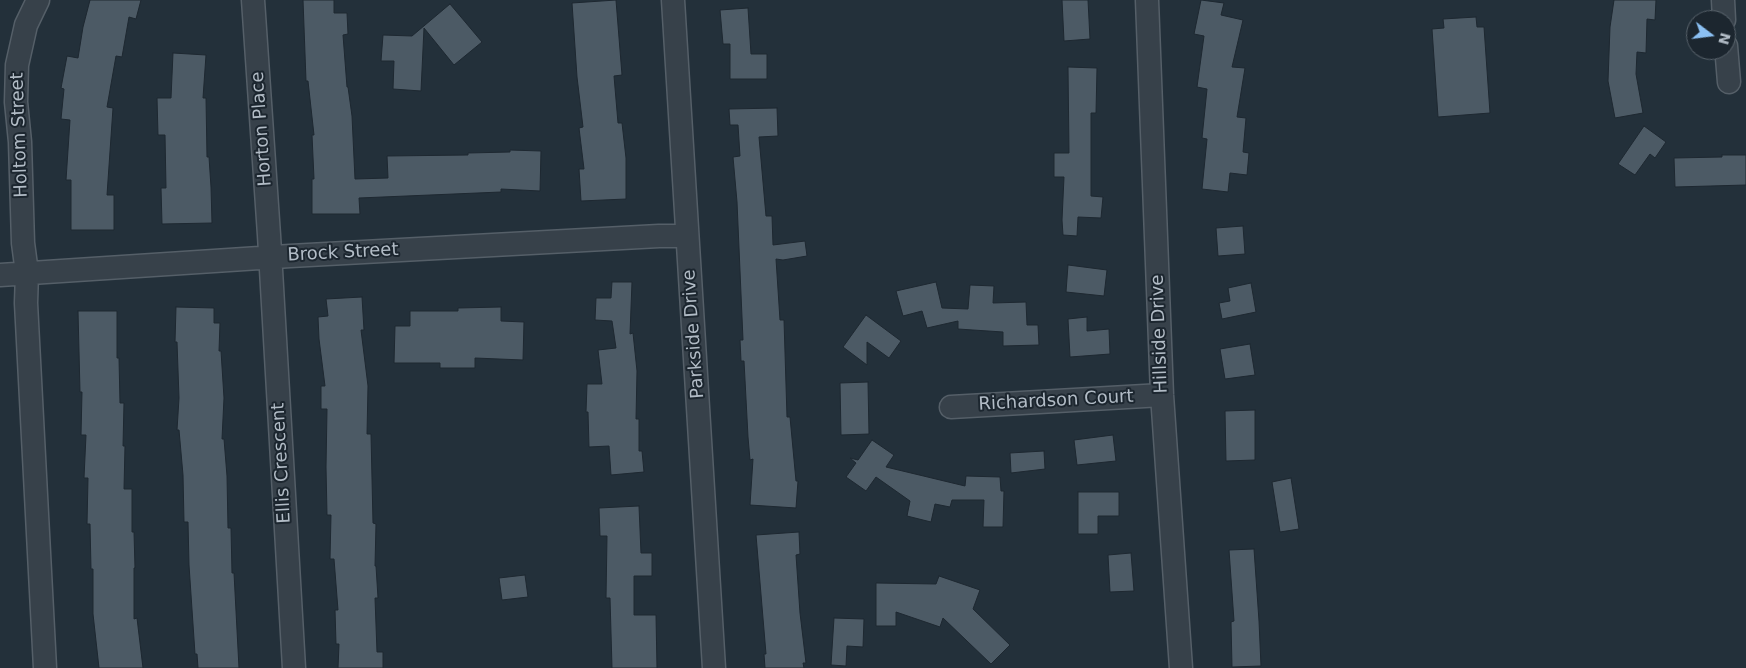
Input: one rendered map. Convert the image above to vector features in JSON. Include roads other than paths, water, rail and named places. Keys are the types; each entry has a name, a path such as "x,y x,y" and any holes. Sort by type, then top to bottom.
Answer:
{"street":[{"name":"Holtom Street","path":"27,273 23,243 20,142 16,102 17,65 26,25 38,0"},
{"name":"Horton Place","path":"253,0 270,258"},
{"name":"Parkside Drive","path":"673,0 714,668"},
{"name":"Hillside Drive","path":"1147,0 1162,395 1181,668"},
{"path":"1727,60 1728,82"},
{"name":"Brock Street","path":"0,274 290,256 687,236"},
{"name":"Ellis Crescent","path":"270,258 294,668"},
{"path":"27,273 26,303 45,668"},
{"name":"Richardson Court","path":"951,407 1162,395"}]}
